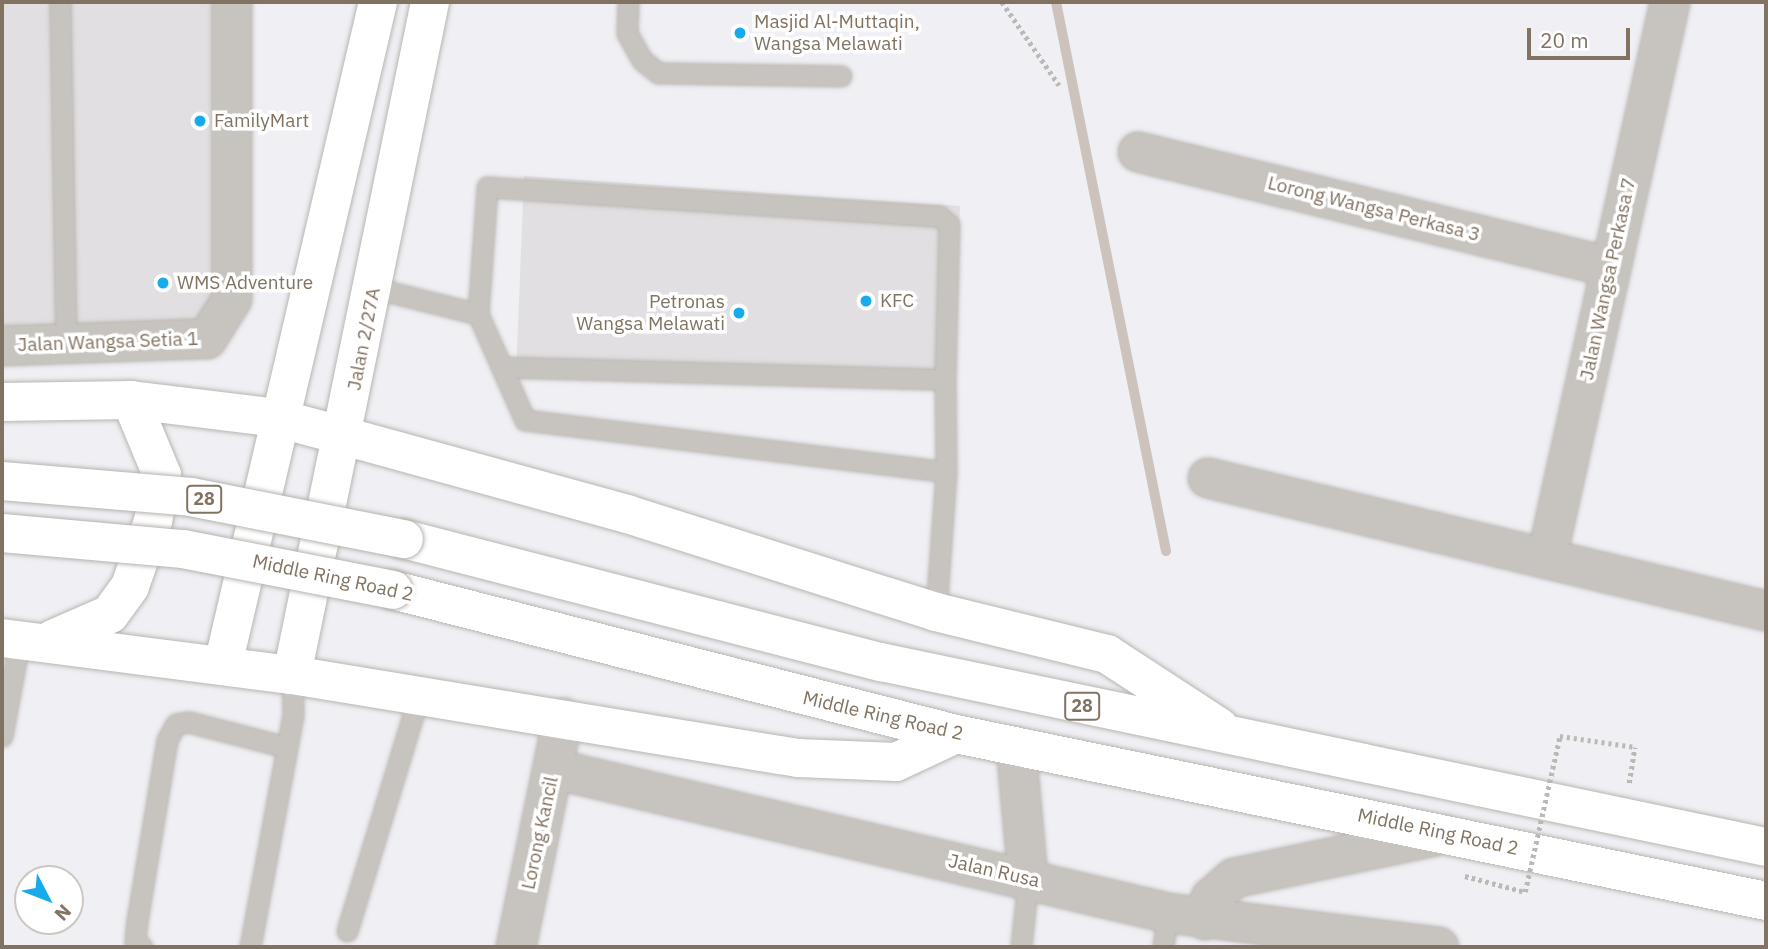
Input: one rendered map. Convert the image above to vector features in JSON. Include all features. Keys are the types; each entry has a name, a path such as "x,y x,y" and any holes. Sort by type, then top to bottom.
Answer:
{"main road":[{"path":"223,666 277,418 378,2"},
{"name":"Jalan 2/27A","path":"292,675 344,436 430,2"},
{"path":"22,639 110,614 130,586 162,475 131,400"},
{"path":"2,402 131,400 277,418 344,436 627,514 936,612 1107,654 1238,739"},
{"name":"28","path":"2,481 191,497 404,539 881,662 1238,739 1766,847"},
{"name":"Middle Ring Road 2","path":"2,533 183,549 393,590 956,734 1766,901"},
{"path":"22,639 292,675 798,758 896,762 956,734"}],"street":[{"name":"Jalan Wangsa Setia 1","path":"2,346 207,338 232,299 232,2"},
{"name":"Jalan Wangsa Perkasa 7","path":"1547,557 1670,2"},
{"name":"Lorong Wangsa Perkasa 3","path":"1138,152 1611,267"},
{"path":"1208,478 1766,611"},
{"name":"Lorong Kancil","path":"516,947 563,718"},
{"path":"1016,746 1028,879"},
{"name":"Jalan Rusa","path":"554,769 1028,879 1179,927 1439,947"},
{"path":"1179,927 1234,878 1444,834"}],"lane":[{"path":"60,2 66,345"},
{"path":"628,2 627,33 642,60 658,73 841,76"},
{"path":"936,612 946,472 945,379 949,225 939,216 487,187 478,314 525,420 946,472"},
{"path":"374,288 478,314"},
{"path":"502,367 945,379"},
{"path":"2,736 22,639"},
{"path":"250,947 286,747 292,675"},
{"path":"347,931 419,695"},
{"path":"142,947 135,942 136,921 167,740 176,724 189,722 286,747"},
{"path":"1021,947 1028,879"}],"path":[{"path":"1002,2 1059,85"},
{"path":"1465,876 1525,892 1560,736 1635,747"}],"shaded area":[{"path":"2,2 217,2 217,296 199,325 2,333"},
{"path":"524,176 960,206 952,390 516,376"}],"waterway":[{"path":"1056,2 1166,551"}],"place":[{"name":"Masjid Al-Muttaqin, Wangsa Melawati","path":"740,33"},
{"name":"FamilyMart","path":"200,121"},
{"name":"WMS Adventure","path":"163,283"},
{"name":"KFC","path":"866,301"},
{"name":"Petronas Wangsa Melawati","path":"739,313"}]}
